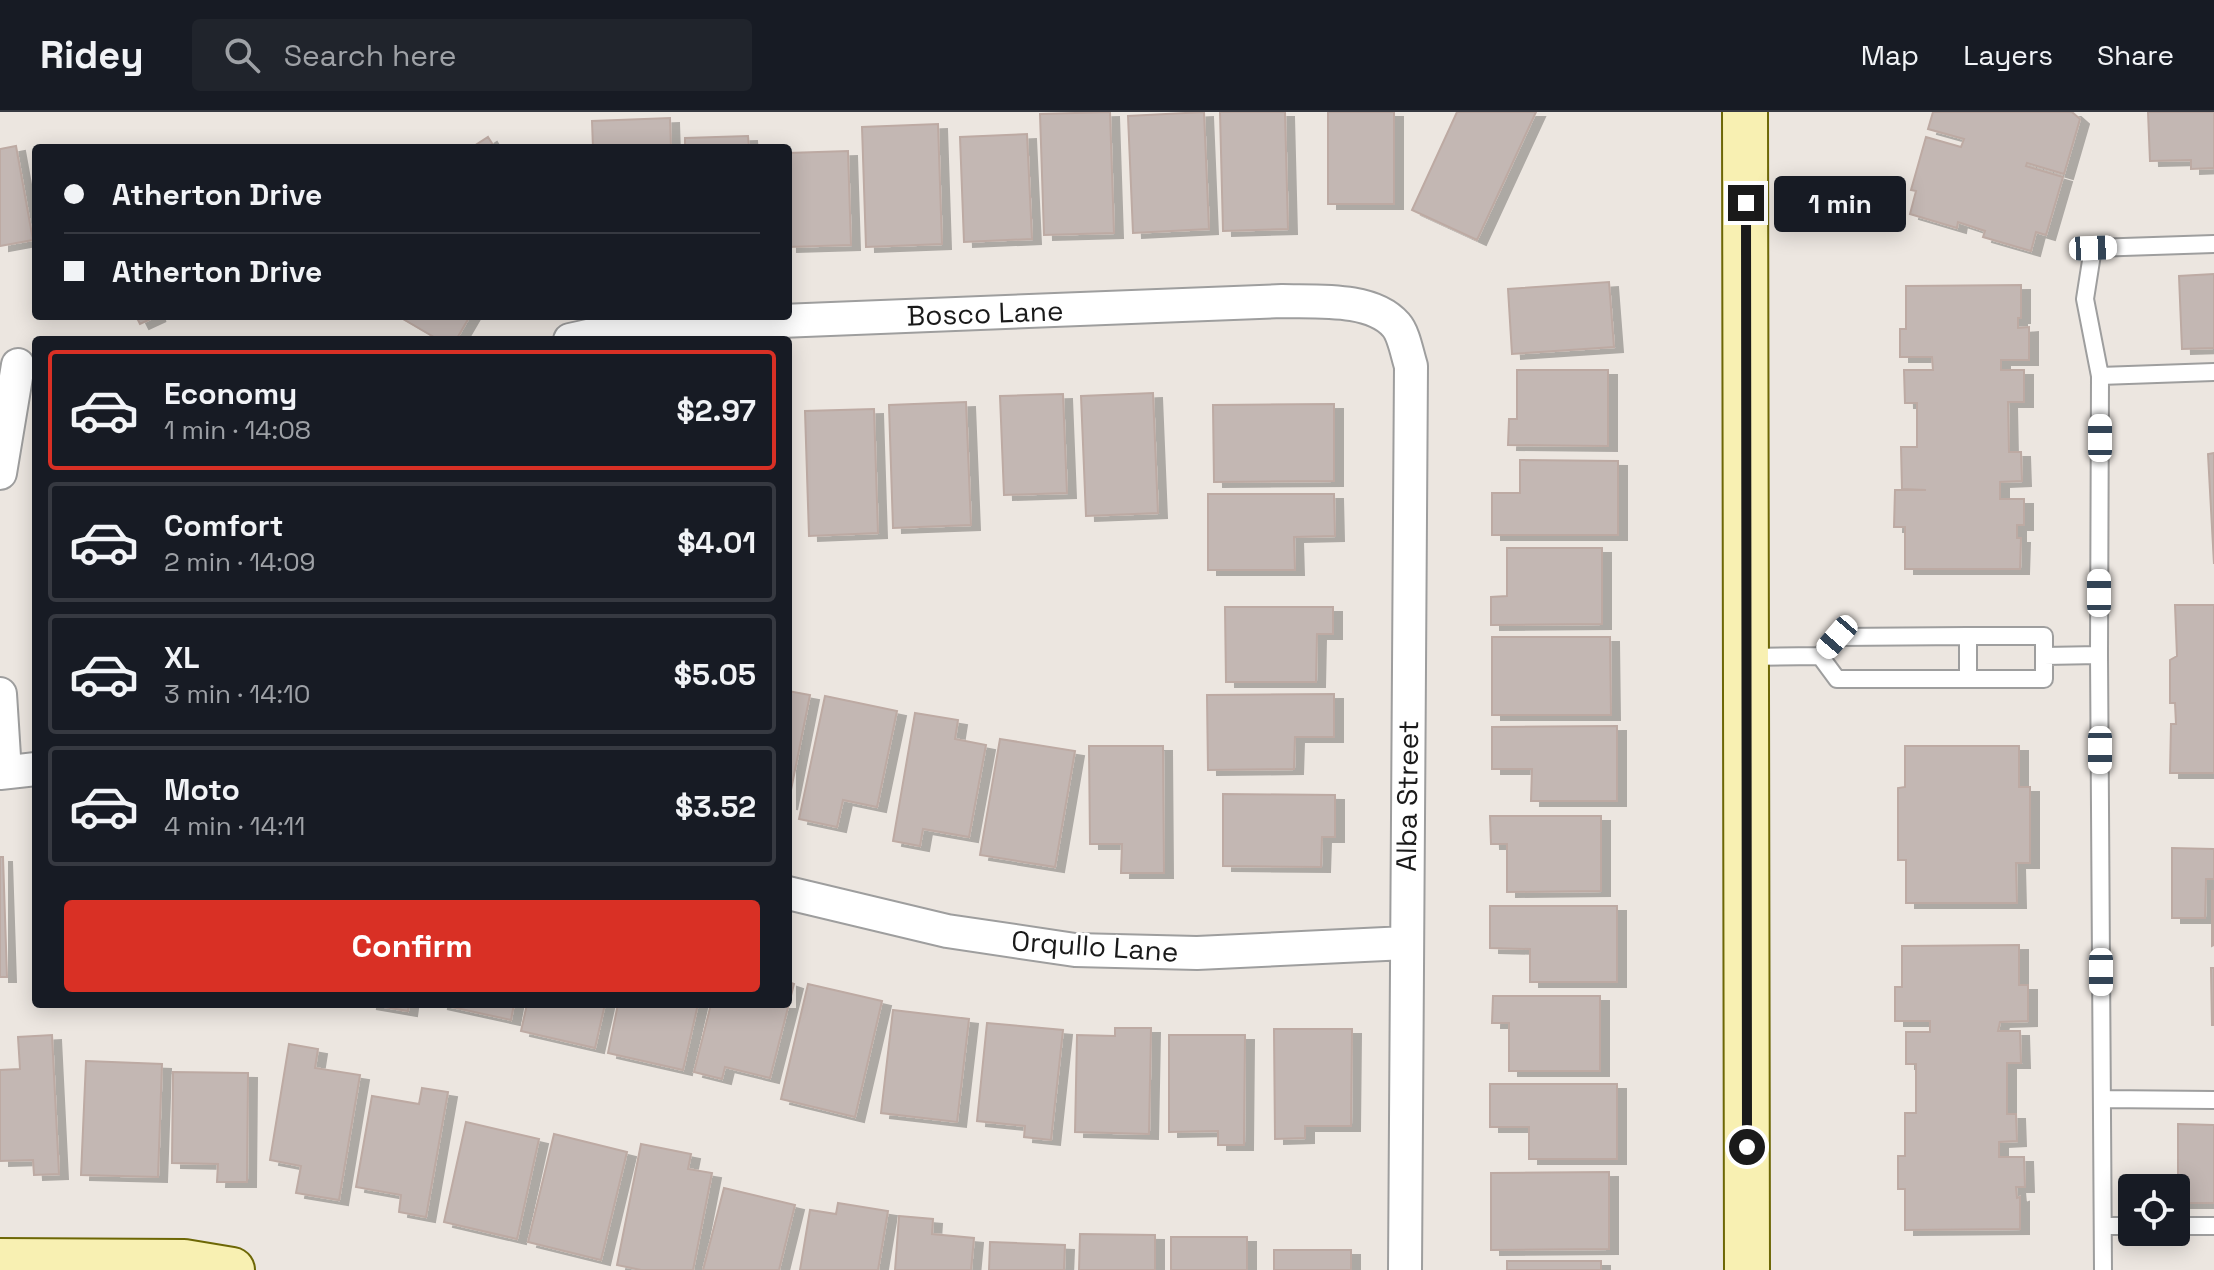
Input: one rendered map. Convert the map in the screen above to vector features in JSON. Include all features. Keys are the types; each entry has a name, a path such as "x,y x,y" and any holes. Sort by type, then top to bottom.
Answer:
{"street":[{"path":"1745,112 1747,1270"},
{"name":"Bosco Lane","path":"588,336 629,327 1282,301 1332,302 1369,307 1396,326"},
{"name":"Alba Street","path":"1396,326 1411,366 1405,1270"},
{"path":"0,473 18,365"},
{"path":"0,694 14,771"},
{"name":"Orqullo Lane","path":"792,894 947,931 1075,950 1197,953 1406,943"},
{"path":"0,1261 184,1262 232,1270"}],"lane":[{"path":"2103,1270 2100,376 2085,299 2093,248 2214,244"},
{"path":"2100,376 2214,372"},
{"path":"1968,636 1968,679"},
{"path":"1746,657 1820,656 1837,637 2044,636 2044,679 1837,679 1820,656"},
{"path":"2044,656 2099,655"},
{"path":"2102,1099 2214,1100"},
{"path":"2103,1226 2118,1226"},
{"path":"2190,1226 2214,1226"}],"building":[{"path":"1110,112 1114,233 1044,235 1040,114"},
{"path":"1204,112 1209,229 1133,233 1128,116"},
{"path":"1220,112 1285,112 1288,229 1223,231"},
{"path":"1328,112 1394,112 1394,204 1328,204"},
{"path":"1457,112 1536,112 1477,240 1412,210"},
{"path":"1933,112 2072,112 2080,119 2064,174 2027,163 2026,166 2063,177 2046,235 2036,232 2031,251 1983,237 1985,231 1958,222 1957,228 1910,214 1916,191 1911,190 1926,137 1961,147 1964,139 1928,129"},
{"path":"2148,112 2214,112 2214,168 2191,169 2191,160 2150,161"},
{"path":"670,118 671,144 593,144 592,121"},
{"path":"938,124 942,244 866,247 862,127"},
{"path":"1027,134 1032,239 964,242 960,137"},
{"path":"748,136 749,144 685,144 685,138"},
{"path":"488,137 492,144 477,144"},
{"path":"16,146 32,240 0,246 0,149"},
{"path":"848,151 851,245 792,247 792,153"},
{"path":"2214,274 2214,348 2182,349 2179,276"},
{"path":"1609,282 1614,347 1512,354 1508,289"},
{"path":"2021,285 2018,328 2029,327 2029,360 2001,360 2001,370 2024,370 2024,402 2008,402 2009,452 2021,452 2022,481 2000,482 2000,499 2024,499 2024,525 2017,525 2017,538 2021,538 2020,569 1905,569 1905,527 1894,527 1895,490 1926,490 1902,489 1901,447 1917,447 1917,403 1905,403 1904,370 1933,370 1932,357 1900,357 1900,329 1906,329 1906,286"},
{"path":"405,320 468,320 458,336 432,336"},
{"path":"1517,370 1608,370 1608,446 1508,445 1509,419 1517,419"},
{"path":"1153,393 1158,513 1086,516 1081,396"},
{"path":"1063,394 1067,493 1004,495 1000,396"},
{"path":"966,402 971,525 893,528 889,405"},
{"path":"1334,404 1334,481 1214,482 1213,405"},
{"path":"874,409 878,533 809,536 805,411"},
{"path":"2214,453 2214,564 2208,454"},
{"path":"1520,460 1618,461 1618,535 1492,535 1492,493 1520,493"},
{"path":"1208,494 1334,494 1335,536 1294,537 1295,570 1208,570"},
{"path":"1507,548 1602,548 1602,624 1491,625 1491,597 1507,596"},
{"path":"2175,605 2214,605 2214,773 2170,773 2171,724 2176,724 2175,703 2170,703 2170,660 2177,656"},
{"path":"1225,607 1333,607 1333,634 1317,634 1316,682 1226,682"},
{"path":"1492,637 1610,637 1611,715 1492,715"},
{"path":"792,692 810,695 792,785"},
{"path":"1334,694 1334,737 1295,737 1294,769 1208,770 1207,695"},
{"path":"825,696 897,711 877,807 843,800 837,827 799,819"},
{"path":"915,713 958,720 955,739 986,745 969,837 923,829 920,846 893,841"},
{"path":"1617,726 1617,801 1531,801 1532,769 1492,769 1492,727"},
{"path":"1000,739 1075,751 1055,867 980,855"},
{"path":"1089,746 1163,746 1164,873 1121,873 1122,844 1090,844"},
{"path":"1905,746 2019,746 2019,787 2030,787 2030,863 2016,863 2017,903 1906,903 1906,860 1898,860 1898,788 1905,787"},
{"path":"1223,794 1335,795 1335,837 1322,837 1321,867 1223,866"},
{"path":"1490,816 1601,816 1601,891 1507,892 1507,844 1491,844"},
{"path":"2172,848 2214,849 2214,879 2206,879 2205,918 2172,918"},
{"path":"0,857 3,857 7,977 0,977"},
{"path":"2212,891 2214,945 2212,946"},
{"path":"1490,906 1617,906 1617,982 1530,982 1530,949 1490,948"},
{"path":"2019,945 2019,985 2028,985 2028,1021 2000,1022 1998,1031 2020,1031 2021,1063 2007,1063 2007,1114 2016,1114 2017,1141 1999,1142 1999,1157 2024,1157 2025,1187 2016,1187 2017,1198 2020,1197 2020,1229 1905,1230 1905,1189 1898,1189 1898,1156 1905,1156 1905,1113 1916,1113 1916,1064 1906,1064 1906,1032 1930,1032 1930,1021 1895,1021 1895,987 1902,987 1902,946"},
{"path":"2211,968 2214,968 2214,1025 2212,1025"},
{"path":"808,984 882,1001 855,1117 781,1099"},
{"path":"1493,996 1600,996 1600,1071 1509,1071 1509,1023 1492,1023"},
{"path":"456,1008 513,1008 511,1020"},
{"path":"526,1008 604,1008 595,1048 521,1031"},
{"path":"617,1008 697,1008 683,1070 608,1053"},
{"path":"710,1008 788,1008 770,1078 725,1067 722,1079 694,1072"},
{"path":"893,1010 969,1019 957,1122 881,1113"},
{"path":"987,1023 1063,1030 1051,1140 1024,1137 1025,1126 977,1121"},
{"path":"1115,1028 1151,1028 1149,1134 1075,1132 1077,1035 1115,1036"},
{"path":"1274,1029 1352,1029 1351,1126 1305,1126 1305,1138 1275,1139"},
{"path":"52,1035 59,1174 34,1175 33,1160 0,1161 0,1070 20,1069 18,1037"},
{"path":"1169,1035 1245,1035 1244,1145 1218,1145 1218,1131 1169,1132"},
{"path":"289,1044 318,1049 315,1068 360,1075 339,1200 296,1193 301,1166 270,1160"},
{"path":"86,1061 162,1064 158,1177 81,1175"},
{"path":"173,1072 248,1073 247,1182 217,1182 218,1164 172,1163"},
{"path":"1490,1084 1617,1084 1617,1159 1529,1159 1529,1127 1490,1127"},
{"path":"422,1088 448,1092 426,1217 399,1212 401,1195 356,1187 372,1096 419,1104"},
{"path":"466,1122 539,1139 517,1239 444,1222"},
{"path":"2178,1124 2214,1125 2214,1203 2190,1203 2190,1174 2178,1174"},
{"path":"554,1134 627,1152 601,1260 528,1242"},
{"path":"641,1144 691,1154 688,1169 712,1173 693,1270 641,1270 617,1265"},
{"path":"1609,1172 1609,1249 1491,1250 1491,1173"},
{"path":"724,1188 795,1205 779,1270 703,1270"},
{"path":"838,1203 888,1211 878,1270 800,1270 810,1210 836,1214"},
{"path":"899,1216 933,1219 932,1234 974,1238 971,1270 895,1270"},
{"path":"1080,1234 1155,1235 1155,1270 1079,1270"},
{"path":"1171,1237 1247,1237 1247,1270 1171,1270"},
{"path":"990,1242 1065,1245 1064,1270 989,1270"},
{"path":"1274,1250 1351,1250 1351,1270 1274,1270"},
{"path":"1507,1261 1601,1261 1601,1270 1507,1270"}],"route":[{"path":"1746,203 1747,1147"}]}
